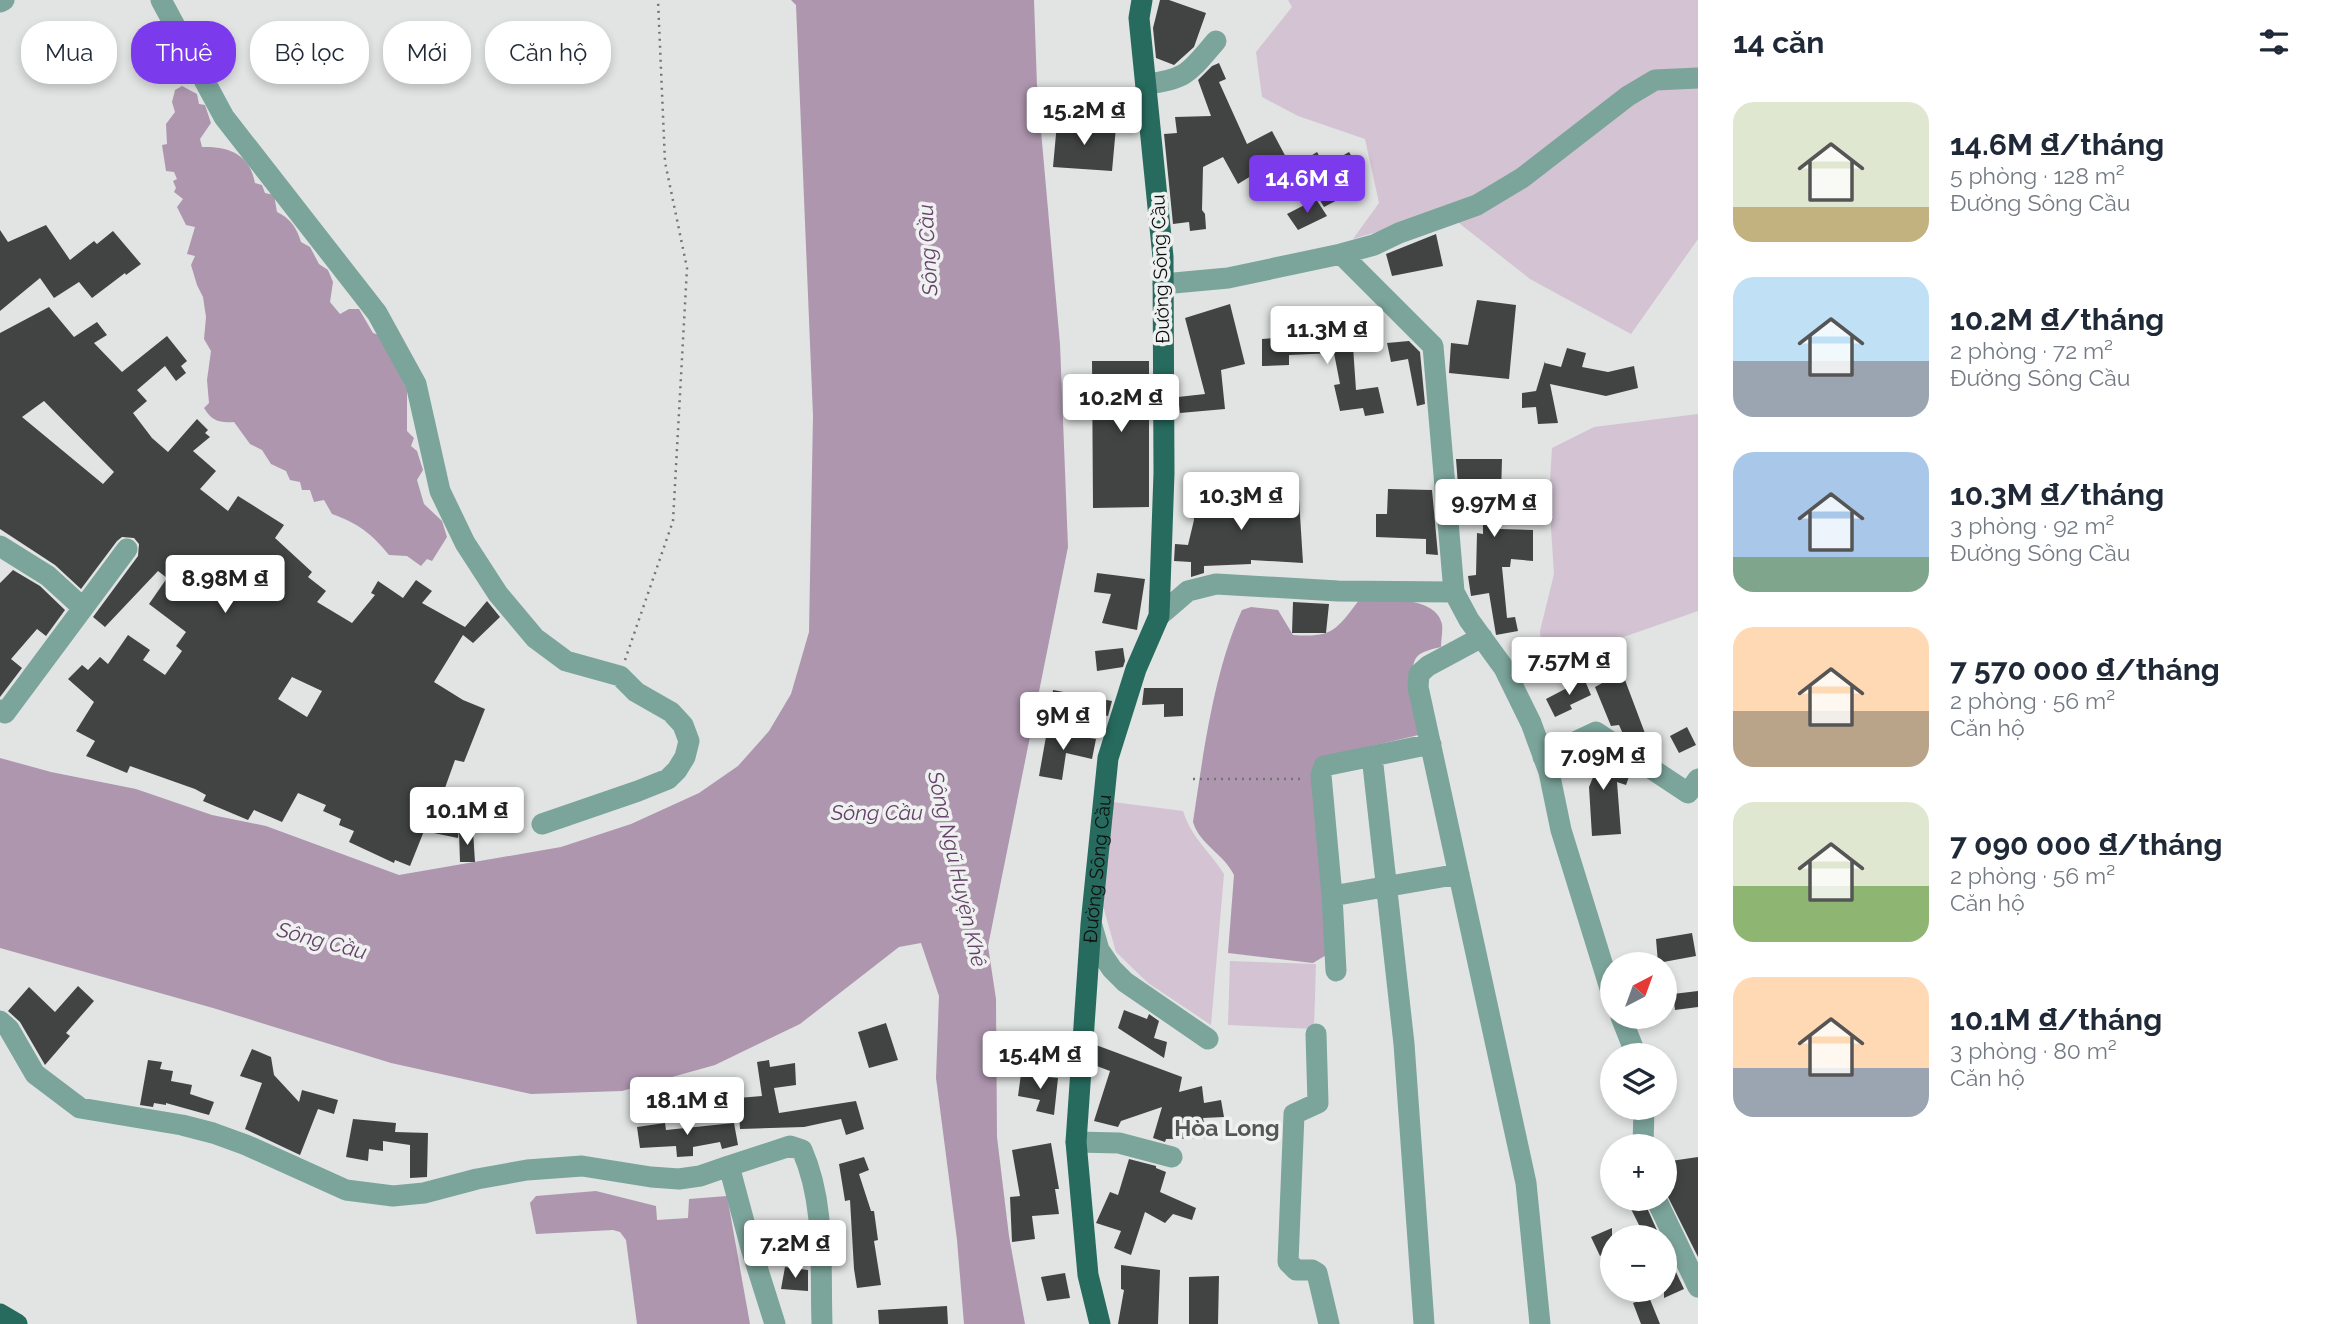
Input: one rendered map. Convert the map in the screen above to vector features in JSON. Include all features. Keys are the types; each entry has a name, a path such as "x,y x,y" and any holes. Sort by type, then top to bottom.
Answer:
{"main road":[{"name":"Đường Sông Cầu","path":"1100,1324 1088,1275 1076,1142 1091,924 1108,758 1136,669 1159,616 1164,473 1163,284 1139,18 1142,0"},
{"path":"0,1314 17,1324"}],"street":[{"path":"161,0 224,117 377,313 416,384 440,491 465,543 498,594 535,638 566,660 620,676 636,692 671,712 682,725 689,741 685,757 668,779 542,824"},
{"path":"1147,84 1179,78 1194,69 1216,41"},
{"path":"1163,284 1228,278 1341,254 1374,245 1399,233 1478,205 1496,196 1559,151 1628,96 1655,80 1698,78"},
{"path":"1341,254 1433,346 1454,592 1469,620 1504,668 1531,723 1549,772 1561,831 1600,956"},
{"path":"0,546 48,576 83,608"},
{"path":"0,710 5,712 127,550"},
{"path":"1159,616 1188,591 1216,584 1338,592 1454,592"},
{"path":"1482,637 1428,666 1419,674 1418,687 1526,1183 1540,1324"},
{"path":"1543,757 1596,732 1688,793 1698,779"},
{"path":"1336,971 1321,779 1324,766 1431,744"},
{"path":"1372,756 1404,1044 1424,1324"},
{"path":"1332,896 1459,874"},
{"path":"1091,924 1099,950 1125,982 1208,1039"},
{"path":"0,1021 9,1029 35,1074 80,1108 182,1125 213,1133 346,1190 393,1196 424,1193 477,1179 527,1170 582,1166 679,1179 700,1176 790,1146 803,1150 812,1173 820,1234 822,1324"},
{"path":"1316,1034 1318,1103 1294,1114 1293,1119 1295,1140 1289,1262 1296,1270 1312,1270 1317,1273 1329,1324"},
{"path":"1076,1142 1119,1143 1172,1157"},
{"path":"729,1166 775,1324"},
{"path":"1662,1211 1698,1287"}],"path":[{"path":"620,676 673,521 674,508 687,268 665,162 658,0"},
{"path":"1193,779 1321,779"}],"shaded area":[{"path":"1288,0 1698,0 1698,239 1631,334 1530,279 1445,212 1353,239 1379,203 1365,139 1298,116 1262,97 1256,52 1292,7"},
{"path":"1698,414 1698,611 1612,641 1542,658 1540,631 1554,574 1549,497 1552,448 1594,427"},
{"path":"1113,802 1183,811 1196,837 1224,874 1211,1025 1148,983 1116,952 1103,906"},
{"path":"1230,961 1316,964 1314,1029 1228,1025"}],"water":[{"name":"Sông Cầu","path":"791,0 1034,0 1037,86 1060,344 1068,547 988,946 996,999 997,1137 1009,1236 1025,1324 964,1324 957,1240 936,1078 939,996 921,943 899,947 800,1024 715,1065 622,1091 531,1094 391,1063 213,1008 0,948 0,758 51,772 136,789 212,815 266,826 399,875 561,847 631,824 699,793 738,766 769,731 791,694 809,632 813,416 796,5"},
{"path":"182,86 197,94 199,104 205,105 211,123 200,139 202,147 229,150 243,159 255,183 262,185 265,193 274,195 277,212 289,220 301,242 310,247 319,264 328,270 333,282 330,302 340,314 349,309 359,309 373,333 379,335 407,389 407,431 414,438 411,446 417,451 423,470 417,480 424,504 442,521 447,537 432,561 427,559 421,566 407,556 389,555 364,530 332,514 324,500 314,502 310,490 302,490 300,482 290,480 286,471 271,464 262,450 250,444 234,422 216,420 204,408 209,403 207,380 211,351 204,339 206,317 203,297 191,265 195,256 187,254 195,227 186,225 177,207 183,199 174,192 176,188 173,181 177,179 174,172 166,171 162,145 167,144 166,124 175,112 172,102 175,90"},
{"path":"1360,599 1407,601 1430,608 1438,615 1442,624 1441,647 1421,654 1413,665 1413,684 1423,734 1324,757 1328,954 1313,963 1228,953 1234,875 1201,837 1193,822 1211,714 1232,634 1242,610 1251,607 1278,610 1293,635 1325,633 1339,625"},
{"path":"596,1191 656,1206 657,1220 688,1218 689,1199 727,1196 750,1324 637,1324 626,1240 620,1232 613,1230 536,1234 530,1203 536,1196"}],"building":[{"path":"1160,0 1169,0 1206,13 1194,47 1174,65 1156,58 1153,28"},
{"path":"1219,63 1226,79 1219,82 1247,144 1272,131 1288,161 1267,173 1264,168 1238,184 1223,157 1203,167 1202,210 1205,214 1206,229 1190,231 1189,222 1173,224 1164,134 1177,133 1175,117 1211,116 1198,80"},
{"path":"1057,123 1116,127 1112,171 1053,167"},
{"path":"1317,152 1325,166 1349,152 1360,170 1336,184 1343,197 1324,207 1298,164"},
{"path":"1316,199 1327,216 1298,230 1287,214"},
{"path":"46,225 70,260 94,241 97,244 113,231 141,264 92,298 79,282 54,298 40,278 0,311 0,230 8,242"},
{"path":"1436,234 1443,266 1392,276 1386,254"},
{"path":"1477,300 1516,305 1509,379 1449,373 1451,343 1468,345"},
{"path":"1230,304 1245,364 1221,370 1225,409 1180,413 1178,397 1205,394 1185,318"},
{"path":"49,307 74,337 97,322 107,335 94,343 122,372 167,336 187,361 181,366 186,373 176,381 165,366 137,390 147,401 133,413 152,438 168,452 197,419 208,430 205,433 210,437 193,451 216,471 200,489 228,511 238,496 284,525 275,538 312,572 308,577 326,591 317,602 352,623 375,595 371,593 378,581 403,598 416,580 432,591 422,603 465,627 487,601 500,617 473,643 463,635 434,682 463,700 485,709 464,762 455,760 441,799 462,802 458,838 424,831 410,866 395,860 394,863 349,842 354,831 339,825 341,819 323,811 326,805 298,793 282,822 254,810 248,820 203,801 206,795 195,789 130,766 127,773 86,756 95,741 76,731 94,702 68,679 82,665 88,670 100,657 108,664 128,635 150,650 143,660 165,675 182,651 176,646 186,632 149,604 167,578 158,571 105,627 93,617 138,556 139,544 134,538 122,537 117,541 81,589 55,565 0,529 0,333","holes":["44,401 114,472 103,484 22,417","292,677 322,691 307,717 278,699"]},
{"path":"1352,332 1356,390 1378,387 1384,413 1365,416 1363,408 1340,411 1334,385 1340,384 1334,353 1289,355 1289,365 1262,366 1262,339"},
{"path":"1409,341 1420,352 1425,404 1417,406 1408,359 1391,362 1387,343"},
{"path":"1567,348 1586,353 1582,367 1608,372 1634,366 1638,388 1606,396 1550,384 1558,423 1538,424 1536,407 1522,408 1522,393 1536,391 1545,361 1561,367"},
{"path":"1092,361 1149,361 1149,507 1093,508"},
{"path":"1456,459 1502,459 1500,529 1533,530 1533,561 1511,559 1510,567 1502,567 1507,618 1515,617 1518,631 1496,635 1489,593 1471,596 1468,576 1476,575 1477,533 1483,534 1483,486 1458,485"},
{"path":"1388,489 1432,490 1438,555 1426,554 1426,539 1376,537 1376,514 1387,514"},
{"path":"1226,491 1227,501 1265,497 1265,502 1299,499 1303,563 1251,560 1251,564 1204,566 1204,573 1191,577 1191,562 1174,561 1175,544 1188,545 1194,520 1192,493"},
{"path":"13,570 40,586 65,610 46,636 37,629 11,659 22,668 0,697 0,583"},
{"path":"1097,573 1145,579 1137,630 1102,623 1111,594 1094,592"},
{"path":"1293,602 1329,604 1326,633 1292,633"},
{"path":"1123,648 1123,667 1097,671 1095,651"},
{"path":"1622,672 1646,736 1633,741 1623,734 1619,725 1611,726 1595,687"},
{"path":"1583,676 1591,695 1570,705 1572,709 1555,717 1546,699"},
{"path":"1144,688 1183,688 1183,716 1164,717 1164,704 1142,705"},
{"path":"1053,690 1112,701 1108,716 1052,705"},
{"path":"1687,727 1696,745 1679,753 1670,736"},
{"path":"1047,731 1096,739 1092,759 1066,753 1062,780 1039,776"},
{"path":"1584,752 1619,763 1631,771 1626,785 1617,782 1621,834 1592,836 1589,787 1594,775 1570,765 1574,757"},
{"path":"473,831 475,862 460,862 459,832"},
{"path":"1692,933 1696,956 1677,960 1677,952 1657,952 1656,939"},
{"path":"78,986 94,1001 66,1033 70,1036 45,1065 20,1022 8,1011 29,987 55,1012"},
{"path":"1698,991 1698,1007 1677,1010 1677,994"},
{"path":"1124,1010 1147,1019 1149,1014 1159,1021 1154,1038 1167,1042 1164,1058 1118,1028"},
{"path":"886,1023 898,1060 869,1068 858,1032"},
{"path":"1049,1044 1066,1048 1064,1072 1047,1060"},
{"path":"1096,1045 1182,1077 1179,1092 1202,1086 1204,1103 1221,1100 1224,1117 1203,1118 1207,1138 1166,1139 1165,1142 1153,1138 1162,1107 1121,1121 1118,1127 1094,1121 1110,1071 1094,1065"},
{"path":"252,1049 271,1057 274,1075 299,1102 302,1090 338,1100 334,1114 318,1109 300,1155 245,1129 262,1083 240,1076"},
{"path":"148,1060 162,1062 160,1069 173,1071 171,1081 192,1085 190,1094 214,1102 209,1115 166,1103 154,1103 153,1107 140,1105"},
{"path":"769,1060 770,1067 795,1063 796,1085 774,1088 779,1113 856,1101 864,1129 846,1135 841,1119 804,1127 740,1129 738,1098 762,1096 757,1062"},
{"path":"1021,1074 1058,1078 1054,1115 1036,1111 1040,1100 1018,1096"},
{"path":"353,1119 396,1123 395,1132 428,1133 427,1177 410,1178 410,1145 383,1141 383,1151 369,1149 368,1161 346,1157"},
{"path":"665,1123 666,1130 734,1123 738,1145 722,1149 720,1142 693,1147 693,1156 677,1157 676,1146 640,1148 637,1127"},
{"path":"1051,1143 1059,1189 1055,1189 1059,1214 1032,1216 1035,1239 1012,1242 1010,1197 1020,1196 1012,1150"},
{"path":"864,1157 869,1170 859,1174 871,1211 874,1211 878,1240 874,1241 881,1285 857,1288 850,1200 845,1201 839,1164"},
{"path":"1698,1157 1698,1257 1675,1211 1677,1160"},
{"path":"1129,1159 1156,1166 1166,1172 1160,1192 1196,1208 1192,1220 1173,1214 1165,1223 1145,1212 1131,1255 1114,1248 1121,1231 1096,1223 1110,1192 1118,1195"},
{"path":"1632,1211 1648,1211 1655,1225 1639,1225"},
{"path":"1600,1233 1600,1256 1591,1237"},
{"path":"1121,1265 1160,1270 1158,1324 1118,1324 1124,1290 1121,1289"},
{"path":"785,1267 808,1270 808,1291 781,1289"},
{"path":"1065,1273 1070,1298 1047,1301 1041,1277"},
{"path":"1677,1274 1684,1289 1677,1292"},
{"path":"1219,1276 1218,1324 1189,1324 1189,1277"},
{"path":"1651,1302 1660,1324 1641,1324 1633,1303"},
{"path":"947,1306 948,1324 879,1324 878,1310"}],"district":[{"name":"Hòa Long","path":"1227,1128"}],"water label":[{"name":"Sông Ngũ Huyện Khê","path":"957,869"}]}
